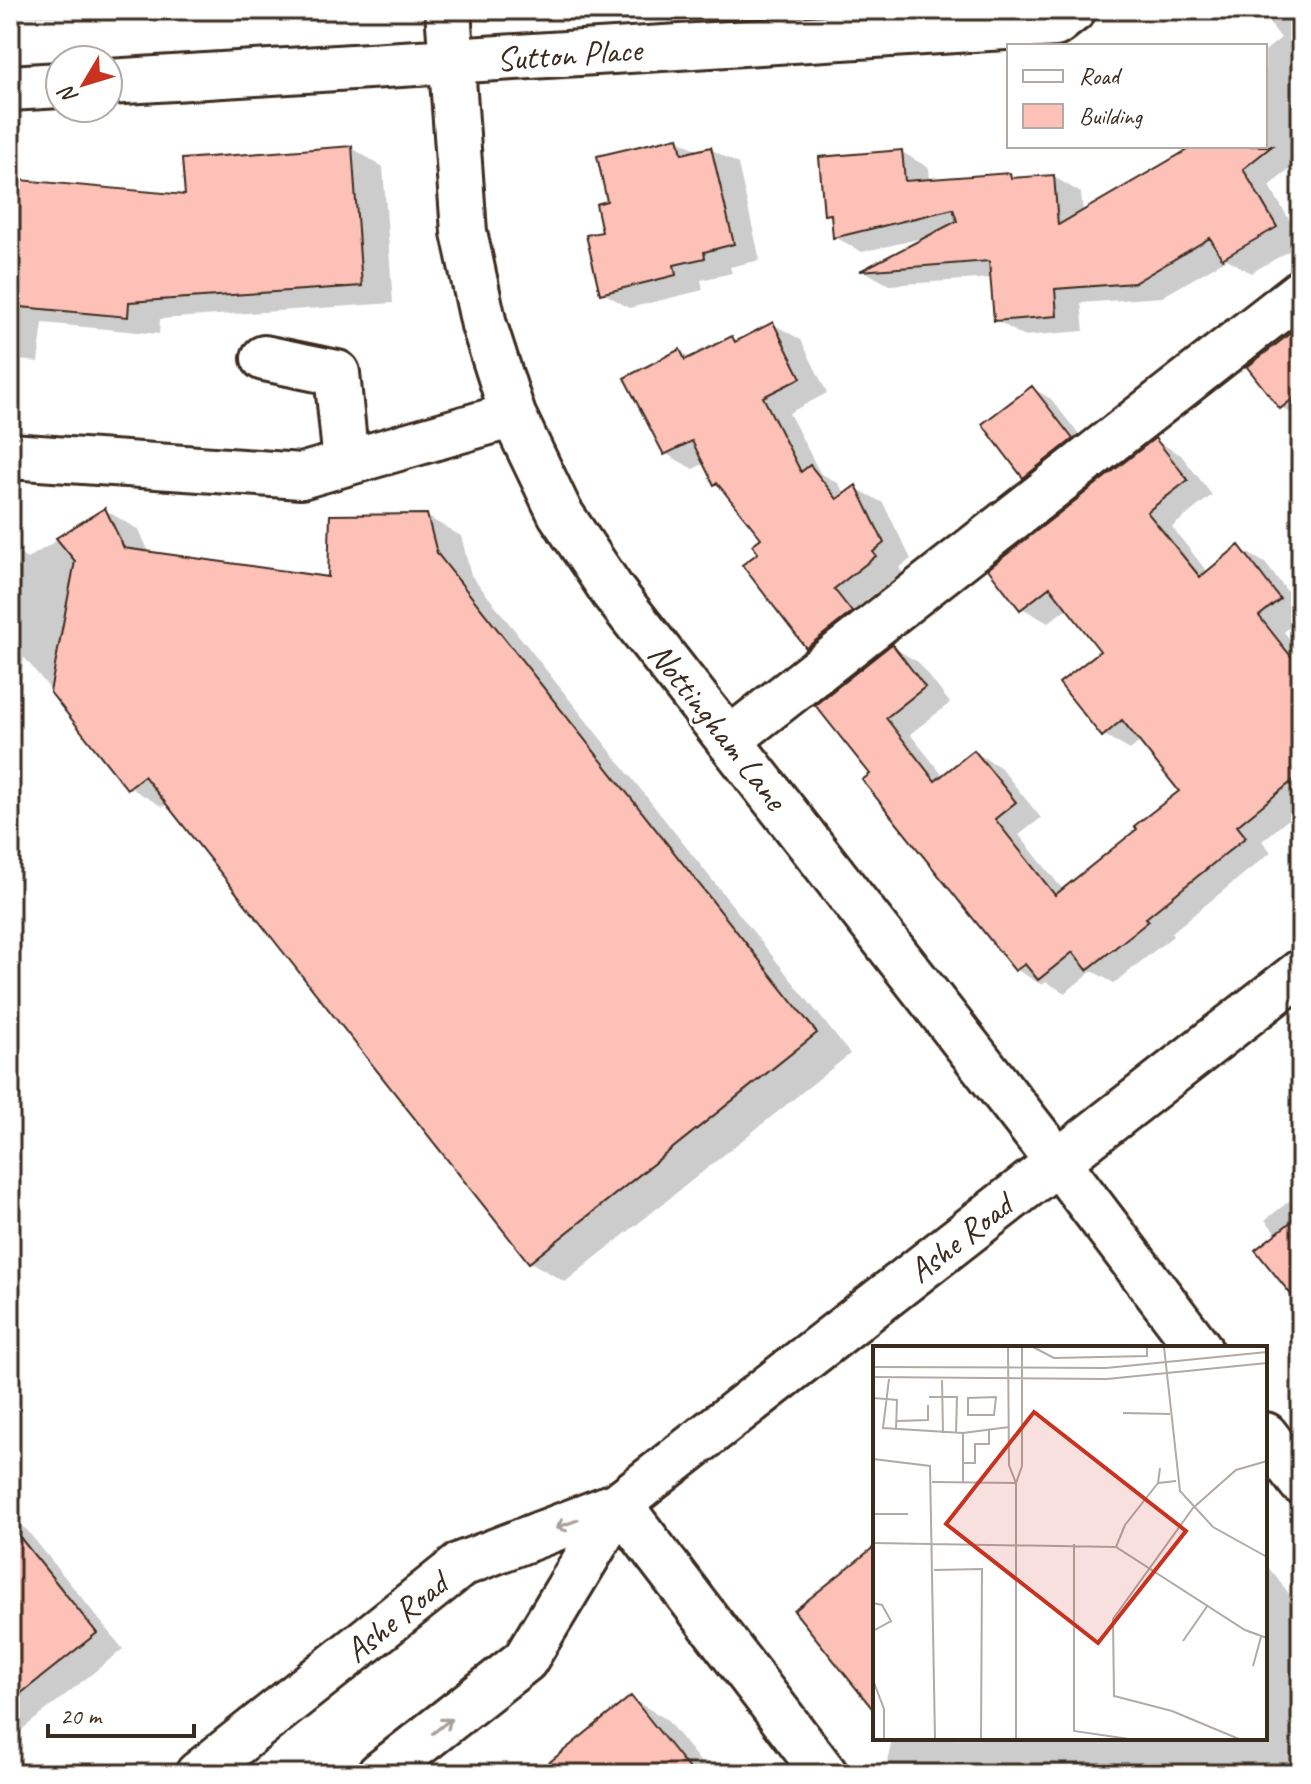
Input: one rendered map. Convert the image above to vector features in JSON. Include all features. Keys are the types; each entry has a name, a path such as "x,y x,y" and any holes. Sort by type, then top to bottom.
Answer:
{"street":[{"name":"Nottingham Lane","path":"448,10 464,232 484,325 513,415 560,513 613,592 1058,1162 1197,1346"},
{"name":"Sutton Place","path":"124,81 1055,24 1073,10"},
{"path":"10,88 44,86"},
{"path":"729,740 1301,292"},
{"path":"264,358 337,373 346,463"},
{"path":"10,456 301,476 513,415"},
{"name":"Ashe Road","path":"198,1774 462,1564 619,1504 1301,972"},
{"path":"1267,1438 1301,1482"},
{"path":"619,1504 825,1774"},
{"name":"Ashe Road","path":"380,1774 525,1660 619,1504"}],"building":[{"path":"678,137 682,154 711,147 734,244 704,252 705,258 674,265 676,275 600,294 586,235 602,232 596,204 607,201 597,156"},
{"path":"352,146 362,286 129,302 128,317 10,306 10,179 185,195 182,159"},
{"path":"1272,146 1243,169 1277,227 1222,259 1210,238 1134,283 1055,289 1057,316 994,321 989,261 860,271 957,221 953,209 833,238 831,214 824,215 819,157 902,150 905,181 1010,173 1011,178 1054,175 1058,225 1191,148"},
{"path":"773,322 801,378 763,397 801,472 810,465 837,499 856,485 884,543 873,552 876,556 834,589 852,612 806,648 742,565 758,553 752,545 761,538 717,483 714,485 692,441 664,455 624,378 680,349 685,360 732,336 735,342"},
{"path":"1301,325 1301,392 1280,409 1247,367"},
{"path":"1032,386 1073,439 1023,478 982,424"},
{"path":"1155,438 1188,480 1147,512 1200,577 1239,545 1280,599 1259,616 1301,669 1301,774 1237,826 1246,837 1087,970 1073,952 1038,980 1025,964 1015,971 862,780 870,774 815,705 892,644 925,687 886,718 935,781 974,750 1016,802 995,819 1055,895 1179,791 1122,720 1102,737 1059,683 1100,651 1050,587 1020,610 988,569"},
{"path":"105,508 124,548 328,577 330,515 427,514 437,553 817,1033 529,1263 144,776 127,789 50,692 75,561 56,538"},
{"path":"1301,1214 1301,1307 1255,1250"},
{"path":"10,1525 97,1633 10,1702"},
{"path":"873,1548 873,1710 794,1611"},
{"path":"631,1696 693,1774 535,1774"}]}
